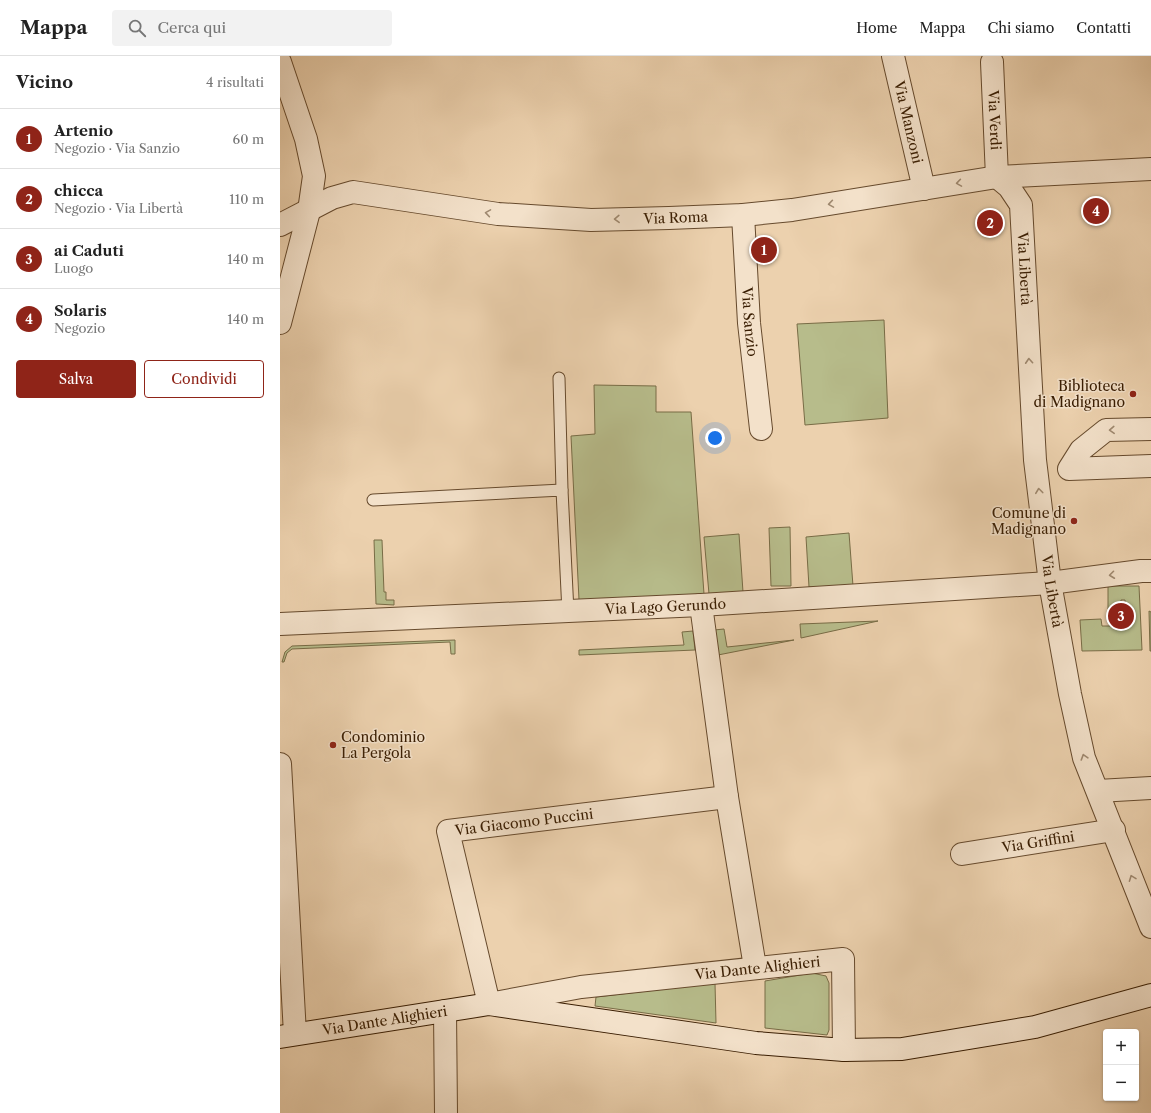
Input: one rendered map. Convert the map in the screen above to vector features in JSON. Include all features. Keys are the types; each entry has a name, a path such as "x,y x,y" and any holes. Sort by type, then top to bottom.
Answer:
{"street":[{"name":"Via Manzoni","path":"893,56 924,189"},
{"path":"280,62 306,138 314,176 309,211 280,323"},
{"name":"Via Verdi","path":"992,62 998,177"},
{"name":"Via Roma","path":"314,176 353,192 498,214 583,219 743,215 792,210 998,177 1151,169"},
{"name":"Via Libertà","path":"998,177 1009,187 1021,205 1035,460 1050,583 1070,694 1084,758 1114,830 1151,927"},
{"name":"Via Roma","path":"280,225 332,198 353,192"},
{"name":"Via Sanzio","path":"743,215 749,323 761,429"},
{"path":"1069,469 1081,450 1106,430 1151,429"},
{"path":"1035,460 1069,469 1151,466"},
{"name":"Via Lago Gerundo","path":"280,624 702,605 1050,583 1151,571"},
{"path":"702,605 727,797 755,968"},
{"path":"280,764 287,1036"},
{"path":"1098,791 1151,788"},
{"name":"Via Giacomo Puccini","path":"489,1004 448,831 727,797"},
{"name":"Via Griffini","path":"962,854 1114,830"},
{"name":"Via Dante Alighieri","path":"287,1036 489,1004 581,987 843,959 844,1050"},
{"path":"581,987 582,1003 588,1019"},
{"name":"Via Dante Alighieri","path":"489,1004 756,1043 844,1050 902,1049 1035,1027 1151,995"},
{"path":"445,1011 446,1113"}],"lane":[{"path":"559,378 562,490 568,612"},
{"path":"373,500 562,490"}],"green space":[{"path":"884,320 888,418 805,425 797,324"},
{"path":"594,385 656,386 656,412 691,412 704,594 579,600 571,436 595,434"},
{"path":"790,527 791,586 771,586 769,528"},
{"path":"849,533 853,586 809,587 806,537"},
{"path":"739,534 743,592 709,594 704,537"},
{"path":"374,540 382,540 384,592 386,592 386,600 394,600 394,605 376,604"},
{"path":"1108,586 1139,586 1142,650 1082,651 1080,620 1101,619 1102,626 1126,626 1125,600 1121,600 1121,609 1108,609"},
{"path":"1149,611 1151,612 1151,651 1150,651"},
{"path":"878,621 801,638 800,624"},
{"path":"724,629 727,647 794,640 718,655 714,630"},
{"path":"693,631 695,650 579,655 579,650 684,645 682,632"},
{"path":"455,640 455,654 451,654 450,642 292,649 287,653 284,662 282,662 285,652 292,646"},
{"path":"812,973 826,976 829,983 829,1030 827,1035 765,1028 765,981"},
{"path":"715,983 716,1023 595,1006 596,997"}],"place":[{"name":"Solaris","path":"1096,211"},
{"name":"chicca","path":"990,223"},
{"name":"Artenio","path":"764,250"},
{"name":"Biblioteca di Madignano","path":"1133,394"},
{"name":"Comune di Madignano","path":"1074,521"},
{"name":"ai Caduti","path":"1121,616"},
{"name":"Condominio La Pergola","path":"333,745"}]}
